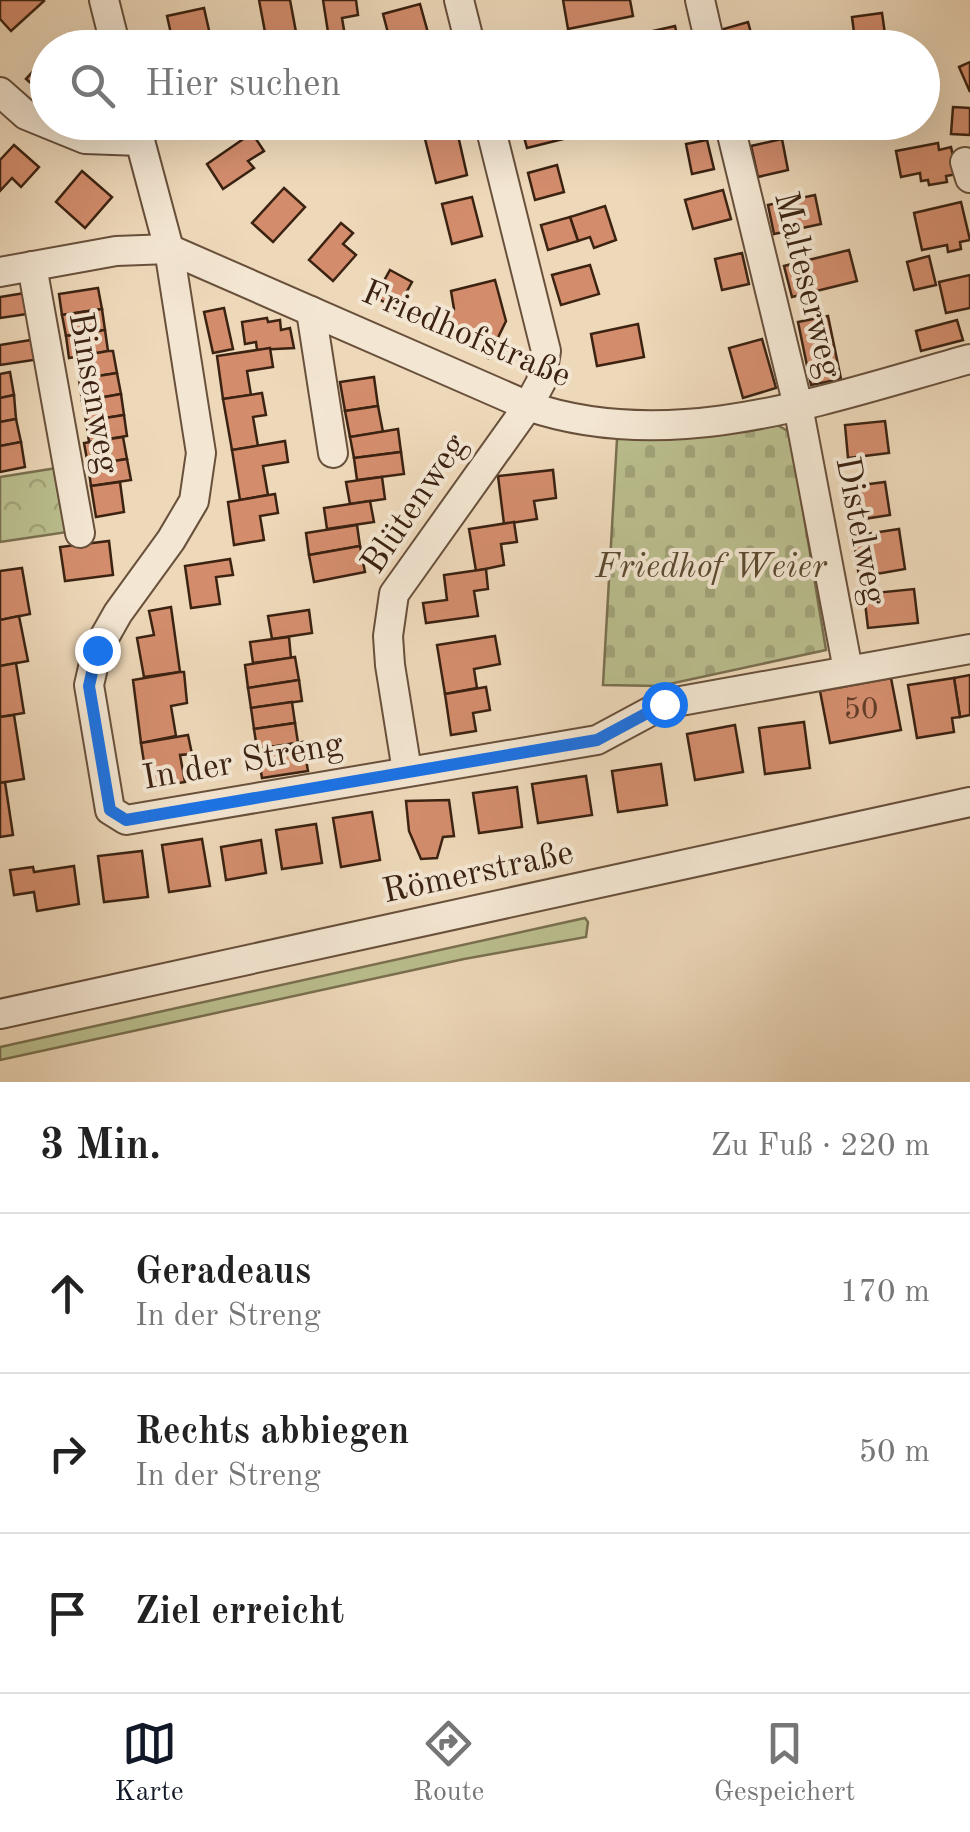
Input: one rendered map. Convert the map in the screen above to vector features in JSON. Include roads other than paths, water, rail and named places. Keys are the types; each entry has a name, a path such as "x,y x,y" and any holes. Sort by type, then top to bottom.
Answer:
{"street":[{"path":"104,0 112,30"},
{"path":"459,0 466,30"},
{"path":"700,0 707,30"},
{"path":"0,92 30,117"},
{"name":"In der Streng","path":"139,140 168,249 201,453 194,501 172,540 118,613 97,650 89,686 110,810 126,820 597,740 664,704 970,649"},
{"name":"Blütenweg","path":"408,771 390,665 388,636 394,594 528,406 541,382 546,351 494,140"},
{"name":"Malteserweg","path":"733,140 798,406"},
{"name":"Friedhofstraße","path":"0,272 116,251 168,249 528,406 566,419 611,426 714,422 798,406 970,359"},
{"name":"Binsenweg","path":"32,266 80,534"},
{"path":"312,310 333,453"},
{"name":"Distelweg","path":"798,406 848,670"},
{"name":"Römerstraße","path":"0,1014 970,802"}],"park label":[{"name":"Friedhof Weier","path":"711,567"}]}
